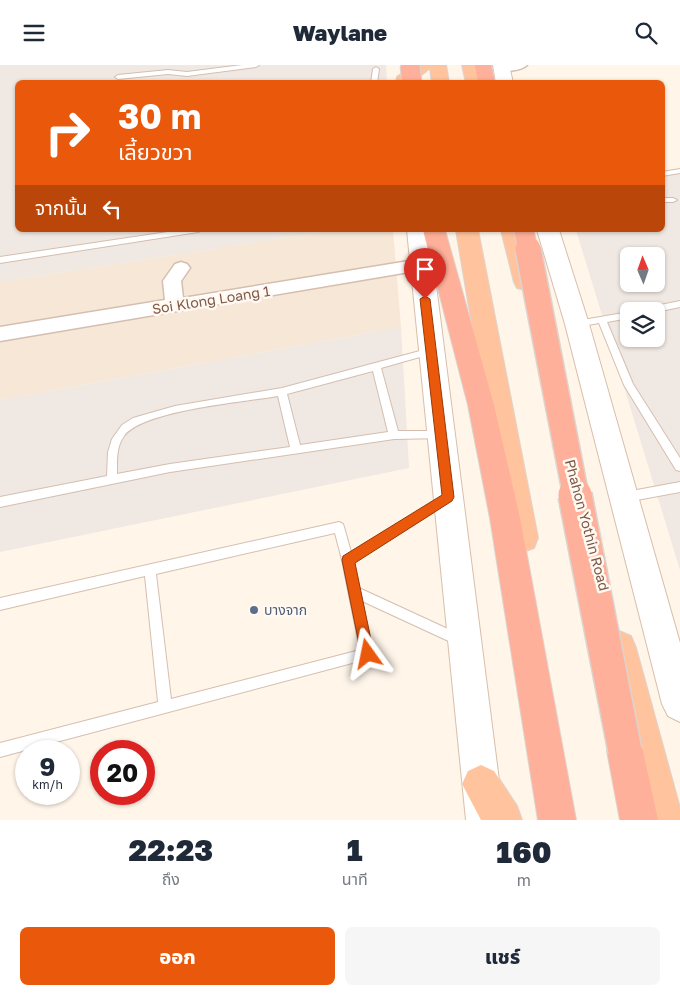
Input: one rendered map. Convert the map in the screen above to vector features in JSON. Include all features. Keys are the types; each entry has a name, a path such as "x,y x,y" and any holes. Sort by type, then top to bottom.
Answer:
{"highway":[{"path":"405,78 410,65"},
{"path":"405,78 424,65"},
{"path":"438,65 440,80"},
{"path":"470,65 473,80"},
{"path":"483,65 486,80"},
{"path":"435,232 481,405 505,518 557,820"},
{"path":"467,232 574,820"},
{"name":"Phahon Yothin Road","path":"513,232 664,820"},
{"path":"524,232 639,820"},
{"path":"481,784 503,820"}],"main road":[{"path":"418,232 485,820"},
{"path":"549,232 589,322 625,498 680,704"}],"street":[{"path":"503,71 521,65"},
{"name":"Soi Klong Loang 1","path":"0,334 421,265"},
{"path":"175,305 172,281 181,268"}],"lane":[{"path":"118,77 168,72 187,74 256,65"},
{"path":"374,80 376,69"},
{"path":"665,174 680,171"},
{"path":"665,200 673,200"},
{"path":"0,261 185,232"},
{"path":"665,307 680,304"},
{"path":"620,317 589,322 680,467"},
{"path":"112,479 111,451 124,429 149,415 282,392 431,351"},
{"path":"376,366 394,435"},
{"path":"282,392 296,450"},
{"path":"0,502 170,468 394,435 441,435"},
{"path":"625,498 680,487"},
{"path":"348,560 448,497"},
{"path":"0,604 339,527 368,654 0,750"},
{"path":"150,570 166,706"},
{"path":"354,591 465,643"}],"shaded area":[{"path":"0,65 386,65 387,80 15,80 15,232 321,232 0,282"},
{"path":"680,170 680,570 577,232 665,232 665,173"},
{"path":"321,232 393,232 401,327 0,400 0,282"},
{"path":"401,327 409,468 0,552 0,400"}],"place":[{"name":"บางจาก","path":"254,610"}],"route":[{"path":"368,654 348,560 448,497 425,299"}]}
